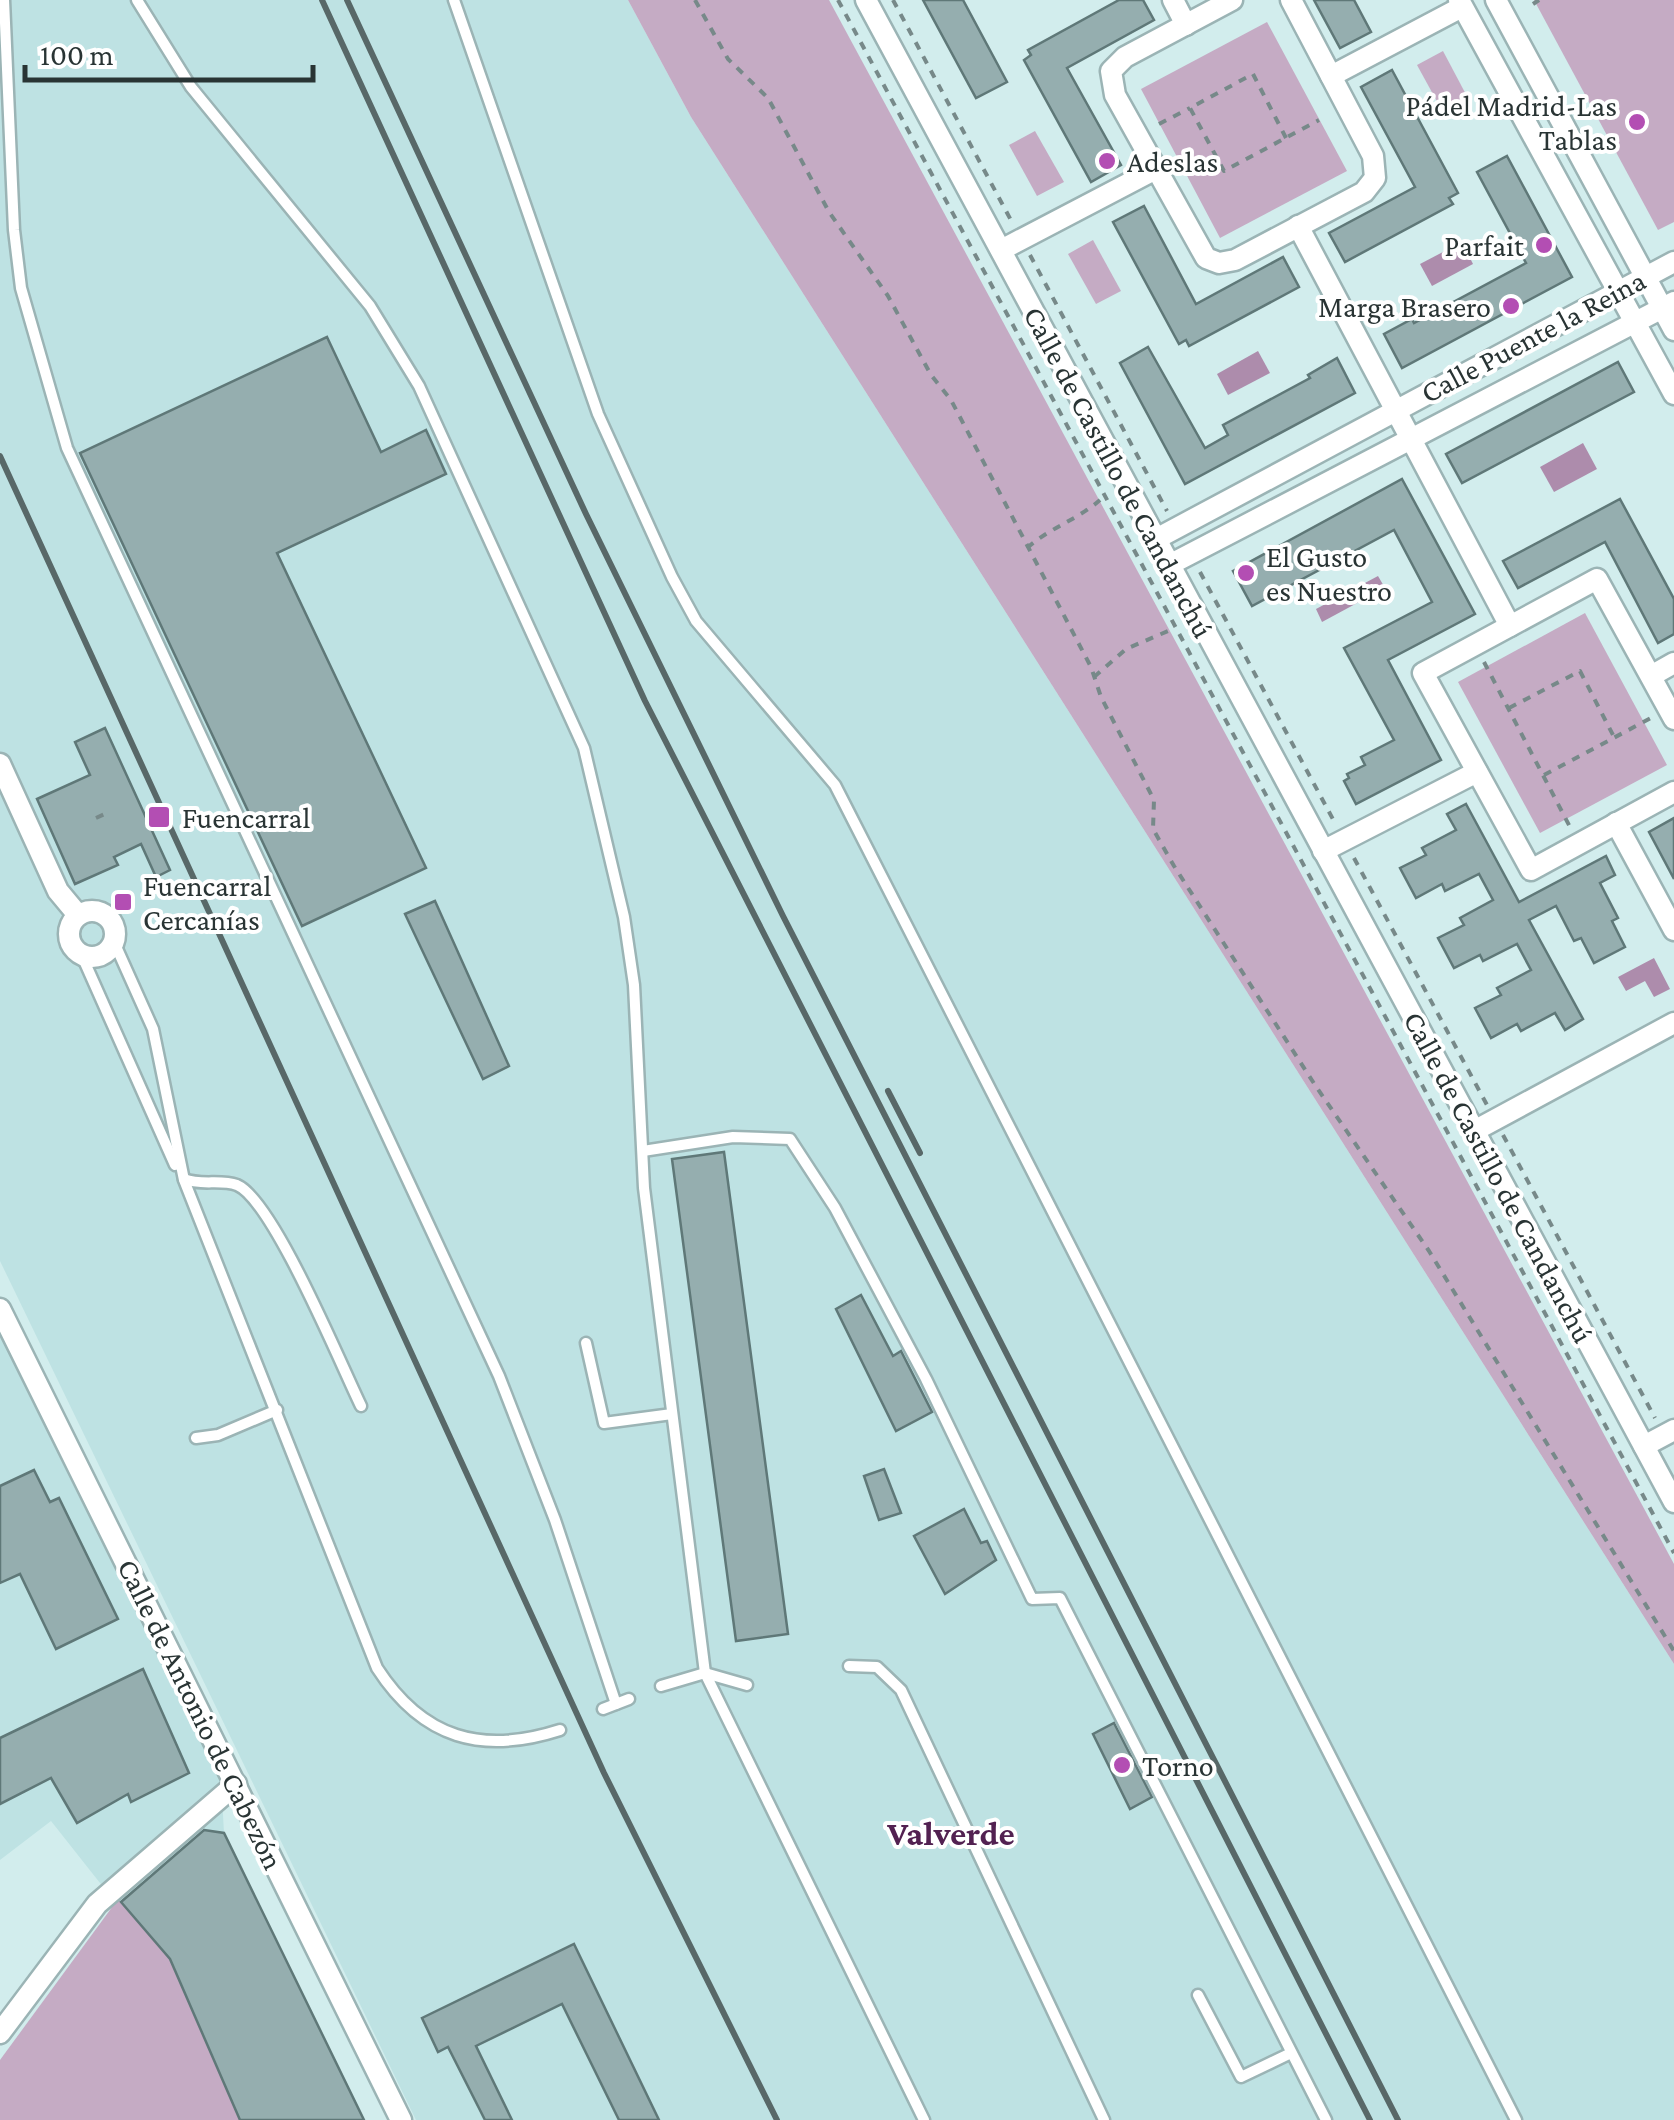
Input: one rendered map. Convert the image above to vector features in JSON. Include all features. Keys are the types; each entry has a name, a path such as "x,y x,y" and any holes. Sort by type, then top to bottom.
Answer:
{"street":[{"name":"Calle de Castillo de Candanchú","path":"866,0 1674,1502"},
{"path":"1173,0 1186,24"},
{"path":"1232,0 1125,57 1111,72 1115,95 1206,258 1220,263 1235,260 1364,192 1375,178 1373,156 1291,0"},
{"path":"1496,0 1645,277 1668,305 1674,330"},
{"path":"1332,76 1461,3 1674,394"},
{"path":"1001,250 1156,169"},
{"name":"Calle Puente la Reina","path":"1298,226 1510,626"},
{"name":"Calle Puente la Reina","path":"1156,539 1674,262"},
{"name":"Calle Puente la Reina","path":"1169,565 1668,305"},
{"path":"1671,714 1598,578 1424,673 1530,870 1674,792"},
{"path":"1650,676 1674,663"},
{"path":"0,764 58,891 78,915"},
{"path":"1323,851 1477,772"},
{"path":"1616,823 1674,930"},
{"path":"92,911 106,916 114,927 114,942 104,954 82,956 72,946 68,933 78,915 92,911"},
{"path":"1474,1131 1674,1023"},
{"name":"Calle de Antonio de Cabezón","path":"1,1312 402,2120"},
{"path":"1644,1446 1665,1425"},
{"path":"0,2033 98,1904 236,1784"}],"lane":[{"path":"4,0 14,230 21,288 67,448 499,1376 555,1520 616,1704"},
{"path":"138,0 202,101 370,306 409,370 450,448 584,748 624,917 640,1046 643,1151 705,1673 924,2120"},
{"path":"454,0 598,414 672,577 696,622 835,786 1516,2120"},
{"path":"114,942 153,1029 184,1180"},
{"path":"82,956 184,1180 376,1668 410,1708 467,1740 516,1744 560,1730"},
{"path":"643,1151 732,1137 790,1140 835,1208 899,1328 1032,1598 1060,1598 1326,2120"},
{"path":"184,1180 236,1185 248,1194 286,1248 361,1406"},
{"path":"586,1343 604,1424 672,1414"},
{"path":"196,1438 218,1435 277,1410"},
{"path":"849,1666 878,1667 901,1690 1104,2120"},
{"path":"661,1686 705,1673 747,1685"},
{"path":"603,1709 629,1699"},
{"path":"1198,1996 1241,2076 1292,2053"}],"path":[{"path":"695,0 728,59 768,98 829,212 888,296 931,375 951,400 1154,800 1153,829 1174,866 1315,1085 1429,1250 1674,1651"},
{"path":"838,0 1674,1553"},
{"path":"893,0 1015,228"},
{"path":"1533,4 1539,0"},
{"path":"1159,124 1253,74 1286,138"},
{"path":"1190,108 1224,170 1319,120"},
{"path":"1030,256 1168,513"},
{"path":"1027,548 1052,526 1076,520 1100,500"},
{"path":"1199,570 1336,824"},
{"path":"1094,677 1126,650 1176,628"},
{"path":"1475,644 1579,843"},
{"path":"1508,708 1580,671 1614,737"},
{"path":"1543,775 1614,737 1671,714"},
{"path":"96,818 108,813"},
{"path":"1353,856 1486,1104"},
{"path":"1501,1131 1665,1425"}],"shaded area":[{"path":"0,0 628,0 691,117 1674,1664 1674,2120 416,2120 0,1261"},
{"path":"628,0 829,0 1674,1564 1674,1664 691,117"},
{"name":"Pádel Madrid-Las Tablas","path":"1534,0 1674,0 1674,222 1658,230"},
{"path":"1267,22 1347,171 1220,238 1141,89"},
{"path":"1443,51 1470,102 1445,116 1417,65"},
{"path":"1035,131 1064,182 1037,196 1009,145"},
{"path":"1093,240 1121,291 1096,304 1068,254"},
{"path":"1462,242 1473,264 1432,286 1420,264"},
{"path":"1258,351 1270,373 1228,395 1217,374"},
{"path":"1583,443 1597,469 1554,492 1540,467"},
{"path":"1378,576 1385,588 1322,622 1316,609"},
{"path":"1585,613 1667,765 1540,833 1458,682"},
{"path":"1654,958 1670,989 1654,997 1645,981 1626,991 1618,977"},
{"path":"0,1296 221,1777 224,1833 364,2120 240,2120 144,1925 100,1883 51,1821 0,1860"},
{"path":"118,1899 170,1959 240,2120 0,2120 0,2060"}],"building":[{"path":"923,0 963,0 1007,82 976,98"},
{"path":"1119,0 1143,0 1154,20 1067,68 1121,165 1091,182 1024,60 1031,55 1028,50"},
{"path":"1314,0 1354,0 1371,32 1340,48"},
{"path":"1392,70 1458,193 1449,198 1453,204 1345,262 1329,233 1415,187 1361,87"},
{"path":"1507,156 1572,277 1402,368 1384,334 1412,319 1414,323 1526,263 1477,172"},
{"path":"1144,206 1196,304 1283,257 1299,287 1189,346 1186,340 1179,344 1113,222"},
{"path":"327,337 381,452 426,430 446,474 277,553 426,868 302,926 80,453"},
{"path":"1148,347 1205,448 1228,435 1223,425 1310,378 1308,375 1337,358 1355,393 1185,484 1120,363"},
{"path":"1618,362 1634,392 1462,483 1446,454"},
{"path":"1402,479 1475,614 1388,660 1441,760 1356,804 1344,781 1349,778 1347,774 1365,765 1361,757 1394,740 1344,648 1432,602 1394,530 1252,606 1233,571"},
{"path":"1620,499 1674,599 1674,634 1658,643 1605,542 1518,588 1503,561"},
{"path":"105,728 170,870 156,877 141,844 114,857 118,865 75,884 37,799 90,775 75,742"},
{"path":"1466,804 1519,902 1606,856 1615,875 1600,883 1618,918 1612,921 1625,947 1594,963 1581,938 1574,941 1556,906 1529,920 1583,1019 1565,1030 1555,1013 1521,1031 1517,1024 1491,1038 1475,1008 1501,995 1497,988 1531,970 1517,944 1483,961 1480,955 1454,968 1438,938 1464,925 1460,918 1493,900 1479,874 1445,891 1442,884 1416,898 1400,868 1426,855 1422,848 1456,830 1447,814"},
{"path":"1674,818 1674,879 1649,832"},
{"path":"435,901 509,1066 483,1079 405,914"},
{"path":"724,1152 788,1634 736,1641 672,1159"},
{"path":"861,1295 893,1356 901,1351 932,1412 896,1431 836,1309"},
{"path":"884,1469 901,1513 879,1520 864,1476"},
{"path":"34,1470 50,1502 59,1498 118,1619 56,1649 20,1574 0,1583 0,1486"},
{"path":"964,1509 981,1543 987,1541 996,1560 945,1594 914,1536"},
{"path":"143,1669 189,1773 131,1802 128,1794 77,1823 51,1778 0,1804 0,1738"},
{"name":"Torno","path":"1114,1723 1152,1797 1130,1809 1093,1734"},
{"path":"204,1830 224,1833 364,2120 240,2120 170,1959 121,1902"},
{"path":"574,1944 659,2120 619,2120 562,2004 476,2046 512,2120 485,2120 448,2047 438,2052 422,2018"}],"railway":[{"path":"322,0 645,701 1370,2120"},
{"path":"347,0 586,514 783,916 1398,2120"},
{"path":"0,456 604,1773 777,2120"},
{"path":"888,1091 920,1153"}],"place":[{"name":"Pádel Madrid-Las Tablas","path":"1637,122"},
{"name":"Adeslas","path":"1107,161"},
{"name":"Parfait","path":"1544,245"},
{"name":"Marga Brasero","path":"1511,306"},
{"name":"El Gusto es Nuestro","path":"1246,573"},
{"name":"Fuencarral","path":"159,817"},
{"name":"Fuencarral Cercanías","path":"123,902"},
{"name":"Torno","path":"1122,1765"}],"district":[{"name":"Valverde","path":"951,1833"}]}
